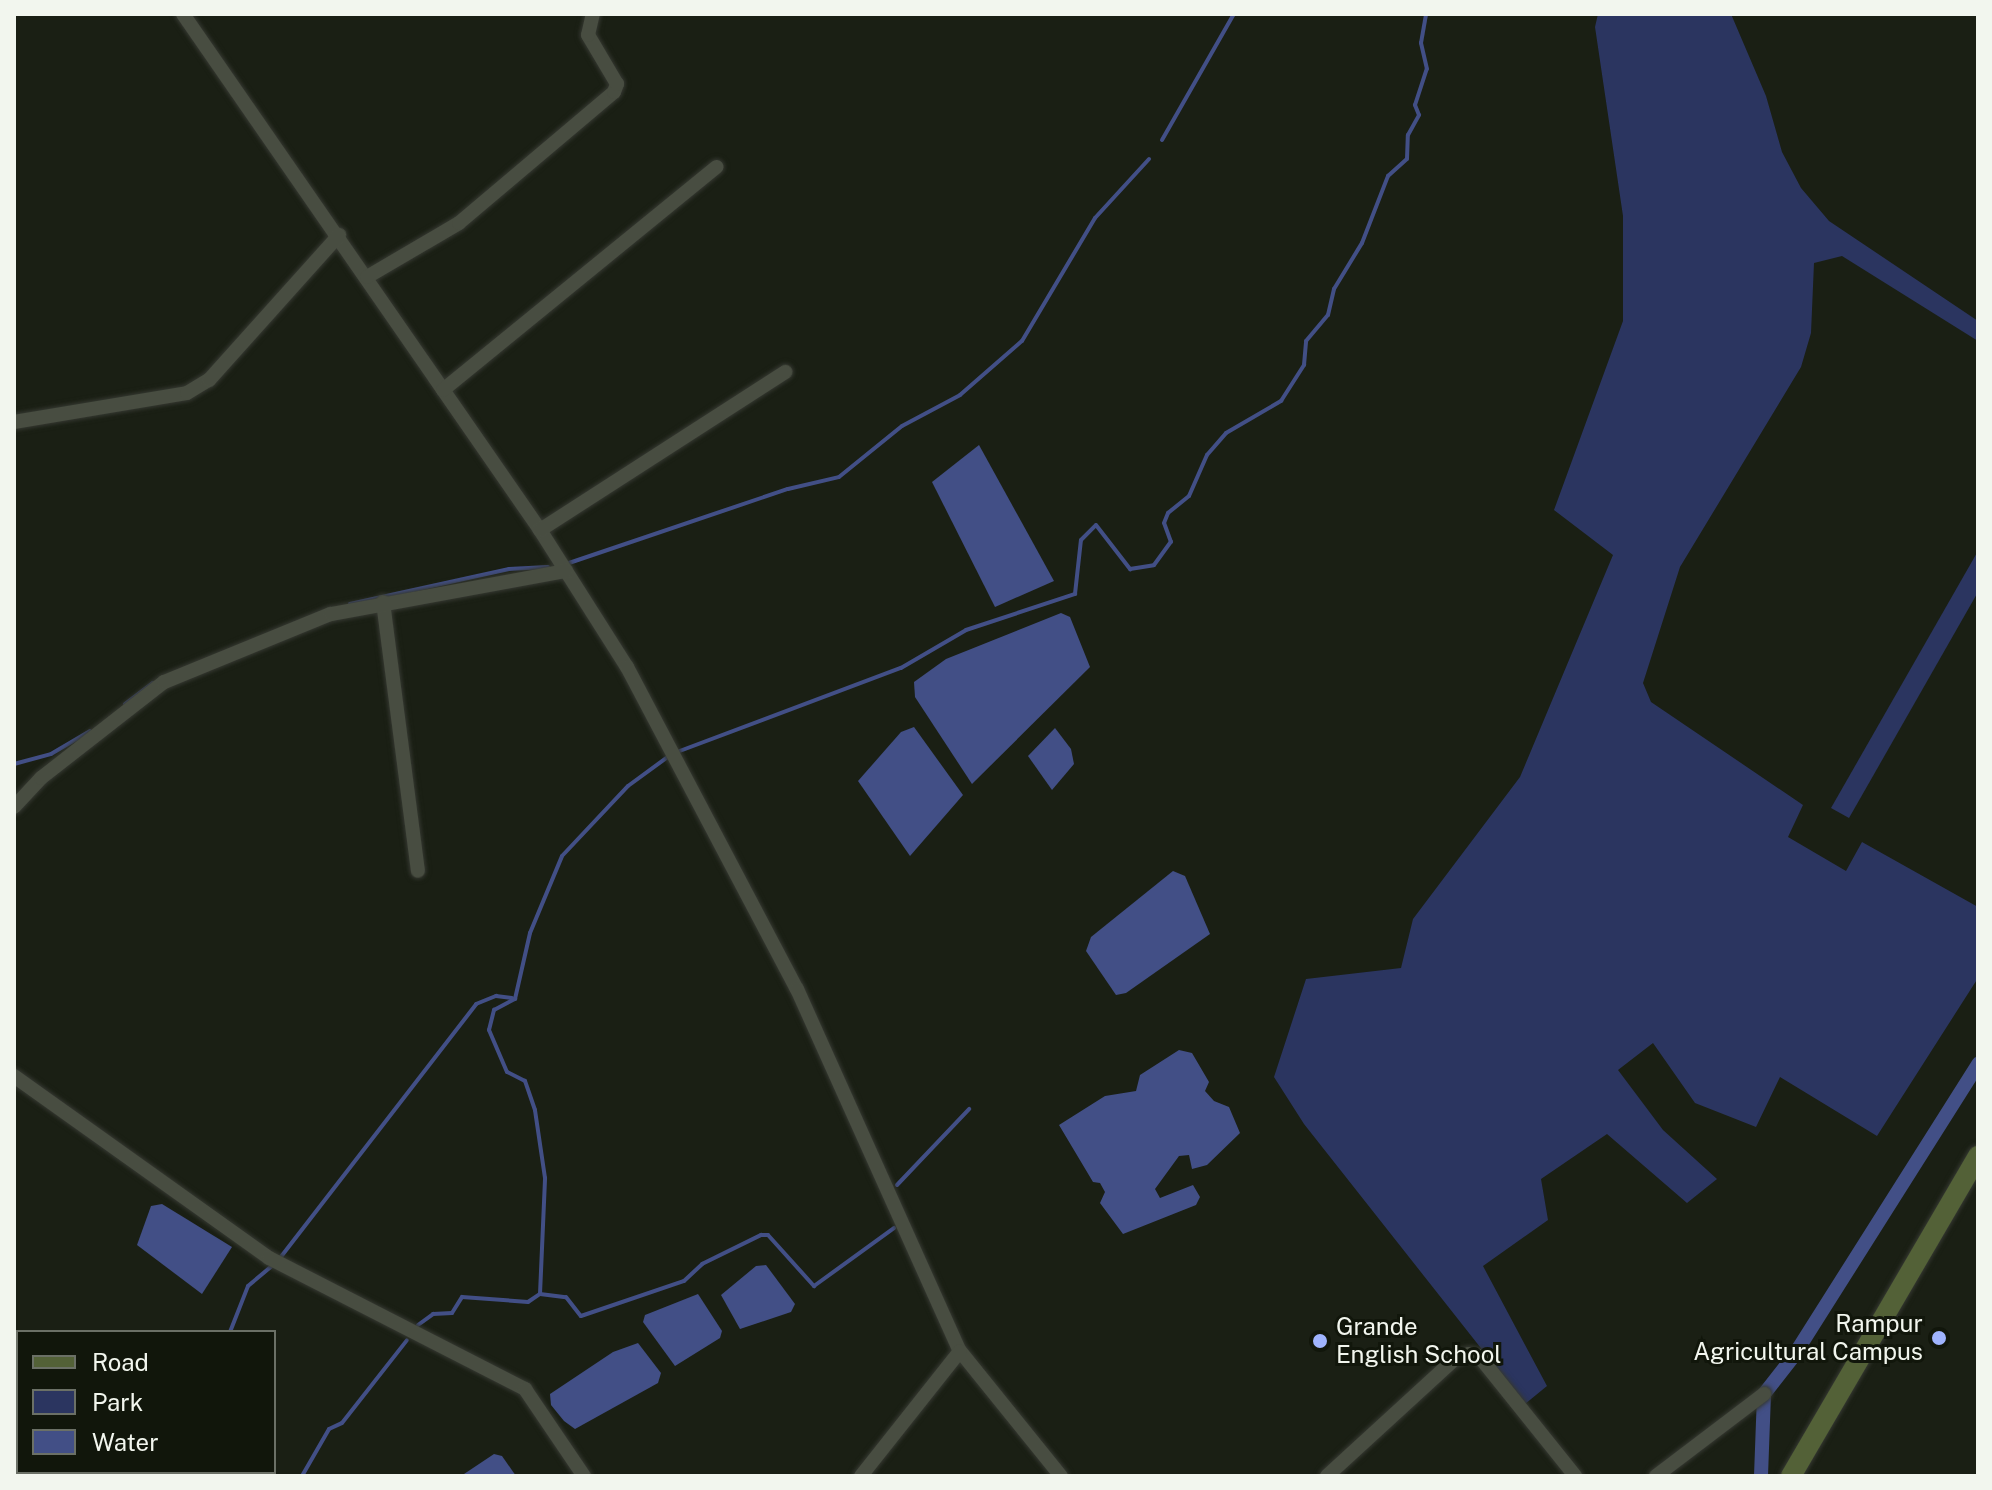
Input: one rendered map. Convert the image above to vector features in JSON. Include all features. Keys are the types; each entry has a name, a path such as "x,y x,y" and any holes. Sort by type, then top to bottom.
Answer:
{"main road":[{"path":"1791,1476 1978,1156"}],"street":[{"path":"183,14 339,235 540,530 676,752 797,989 960,1351 1061,1476"},
{"path":"367,277 459,223 614,92 617,84 588,35 593,14"},
{"path":"443,390 716,167"},
{"path":"14,422 187,393 209,380 339,235"},
{"path":"540,530 785,372"},
{"path":"14,807 41,778 164,682 331,614 383,602 566,571"},
{"path":"383,602 418,871"},
{"path":"14,1076 269,1258 525,1389 584,1476"},
{"path":"861,1476 960,1351"},
{"path":"1327,1476 1456,1358 1469,1354 1479,1356 1575,1476"},
{"path":"1656,1476 1764,1394"}],"green space":[{"path":"1598,14 1731,14 1766,96 1782,152 1801,188 1829,221 1978,321 1978,341 1842,256 1814,263 1811,333 1801,367 1680,567 1643,683 1651,702 1803,805 1788,837 1846,871 1862,842 1978,907 1978,978 1877,1136 1780,1077 1756,1127 1695,1103 1653,1043 1618,1070 1663,1130 1717,1179 1687,1203 1607,1134 1541,1179 1548,1220 1483,1266 1547,1386 1525,1404 1304,1124 1274,1077 1306,979 1401,968 1413,919 1520,777 1613,555 1554,510 1623,321 1623,216 1595,27"},
{"path":"1978,551 1978,592 1849,818 1831,808"}],"water":[{"path":"979,445 1054,581 995,607 932,482"},
{"path":"1061,613 1070,617 1090,667 972,784 915,697 914,682 946,659"},
{"path":"914,727 963,795 910,856 858,781 901,732"},
{"path":"1055,728 1071,749 1074,764 1052,790 1028,756"},
{"path":"1173,871 1185,876 1210,934 1126,993 1116,995 1086,951 1091,937"},
{"path":"1179,1050 1192,1053 1209,1082 1205,1091 1214,1101 1229,1107 1240,1133 1207,1165 1192,1169 1189,1155 1179,1156 1155,1189 1160,1198 1193,1185 1200,1197 1196,1205 1123,1234 1100,1203 1105,1192 1100,1183 1093,1182 1059,1125 1105,1096 1136,1091 1140,1075"},
{"path":"162,1204 232,1247 202,1294 137,1245 151,1206"},
{"path":"766,1265 795,1304 791,1312 740,1329 721,1295 756,1266"},
{"path":"698,1294 722,1331 720,1338 675,1366 643,1322 645,1315"},
{"path":"638,1343 661,1373 658,1383 575,1429 564,1421 551,1405 550,1394 613,1352"},
{"path":"494,1454 502,1456 516,1476 461,1476"}],"waterway":[{"path":"1162,140 1234,14"},
{"path":"677,752 901,668 966,630 1075,594 1081,540 1096,525 1130,569 1154,565 1171,542 1164,523 1168,513 1189,496 1207,455 1226,433 1281,401 1304,365 1306,341 1328,315 1334,289 1362,243 1388,176 1407,159 1408,135 1419,115 1415,105 1427,69 1421,43 1426,14"},
{"path":"569,563 788,489 839,477 902,426 960,395 1022,341 1095,218 1149,159"},
{"path":"350,604 509,569 548,567"},
{"path":"125,704 153,683"},
{"path":"14,764 51,754 90,731"},
{"path":"418,1325 433,1314 452,1313 462,1297 528,1302 540,1294 545,1178 535,1110 525,1081 507,1072 489,1030 494,1010 515,999 530,933 562,856 628,786 669,756"},
{"path":"280,1258 476,1004 496,996 512,998"},
{"path":"1761,1476 1764,1394 1793,1357 1978,1064"},
{"path":"897,1185 969,1109"},
{"path":"540,1294 566,1297 581,1316 684,1281 702,1264 761,1235 768,1235 814,1286 894,1228"},
{"path":"231,1330 248,1286 274,1264"},
{"path":"302,1476 329,1429 342,1423 407,1340"}],"place":[{"name":"Rampur Agricultural Campus","path":"1939,1338"},
{"name":"Grande English School","path":"1320,1341"}]}
